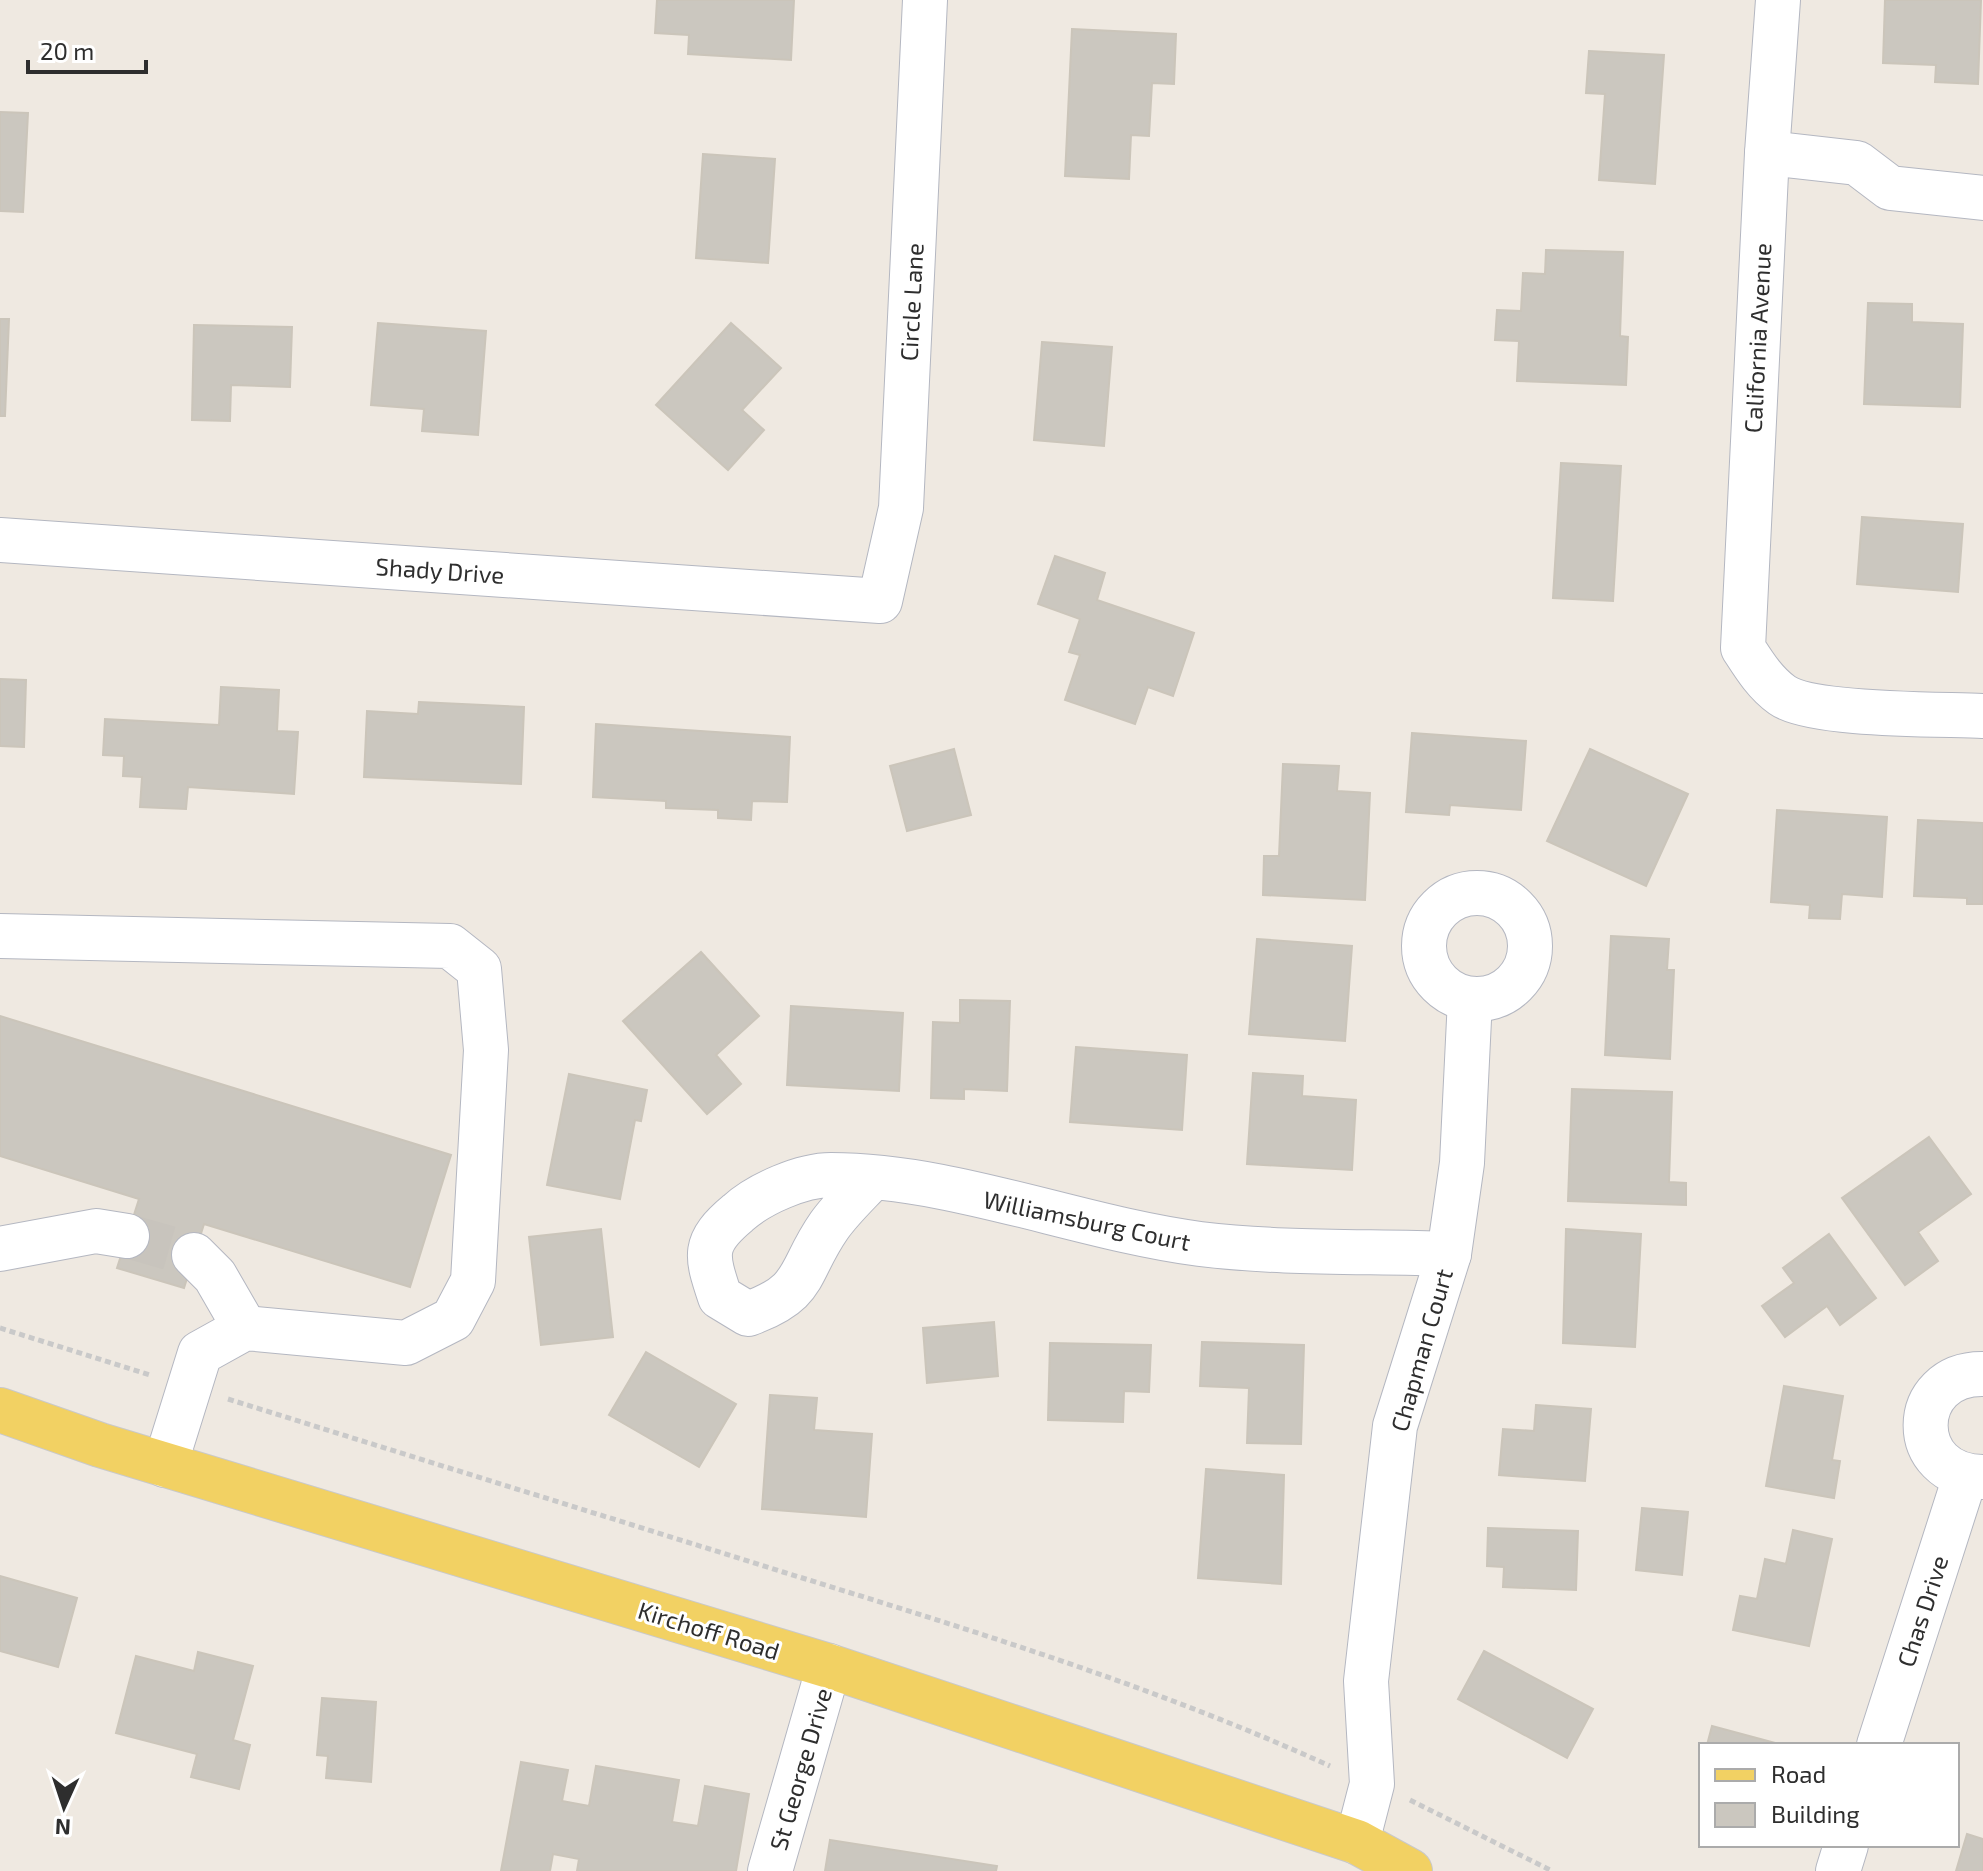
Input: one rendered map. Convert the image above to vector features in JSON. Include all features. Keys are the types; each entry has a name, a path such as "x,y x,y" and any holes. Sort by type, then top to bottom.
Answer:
{"main road":[{"name":"Kirchoff Road","path":"0,1410 165,1465 829,1666 1357,1842 1410,1871"}],"street":[{"name":"Circle Lane","path":"880,601 901,508 925,0"},
{"name":"California Avenue","path":"1778,0 1767,153 1742,619 1743,648 1758,672 1784,697 1820,707 1983,716"},
{"path":"1767,153 1857,163 1890,188 1983,198"},
{"name":"Shady Drive","path":"0,540 880,601"},
{"path":"0,936 450,946 479,969 486,1050 473,1281 453,1319 406,1343 245,1328 200,1353 165,1465"},
{"name":"Chapman Court","path":"1357,1842 1372,1784 1366,1681 1395,1426 1449,1254 1462,1163 1470,999"},
{"name":"Williamsburg Court","path":"871,1179 931,1185 1104,1228 1203,1244 1449,1254"},
{"path":"0,1249 40,1244 96,1231 127,1236"},
{"path":"194,1255 215,1276 245,1328"},
{"name":"Chas Drive","path":"1880,1743 1974,1477 1951,1472 1929,1446 1925,1428 1928,1405 1951,1380 1968,1374 1983,1374"},
{"name":"St George Drive","path":"770,1871 829,1666"},
{"path":"1838,1871 1845,1847"}],"path":[{"path":"0,1328 1052,1659 1257,1733 1336,1769"},
{"path":"1395,1793 1552,1871"}],"building":[{"path":"657,0 794,0 791,60 688,54 689,35 655,33"},
{"path":"1885,0 1981,0 1978,84 1935,82 1936,65 1883,63"},
{"path":"1072,29 1176,34 1174,84 1152,83 1149,136 1131,135 1129,179 1065,176"},
{"path":"1589,51 1664,55 1655,184 1599,180 1605,94 1586,93"},
{"path":"0,112 28,113 23,212 0,211"},
{"path":"703,154 775,159 768,263 696,258"},
{"path":"1546,250 1623,252 1620,336 1628,337 1626,385 1517,381 1519,341 1495,340 1497,310 1521,311 1523,273 1545,274"},
{"path":"1868,303 1912,304 1912,322 1963,324 1960,407 1864,404"},
{"path":"0,319 9,319 5,416 0,416"},
{"path":"378,323 486,331 478,435 422,431 424,409 371,405"},
{"path":"731,323 781,368 742,410 764,430 728,470 656,405"},
{"path":"194,325 292,327 290,387 231,385 230,421 192,420"},
{"path":"1042,342 1112,347 1104,446 1034,440"},
{"path":"1561,463 1621,466 1613,601 1553,598"},
{"path":"1862,517 1963,524 1958,592 1857,584"},
{"path":"1055,556 1105,573 1097,600 1194,633 1173,696 1148,687 1135,724 1065,700 1080,655 1069,652 1080,619 1038,604"},
{"path":"0,679 26,680 24,747 0,746"},
{"path":"221,687 279,690 277,731 298,732 294,794 188,787 186,809 140,807 142,777 123,776 124,756 103,755 105,719 219,725"},
{"path":"419,702 524,707 521,784 364,777 367,711 418,714"},
{"path":"596,724 790,737 787,802 752,801 751,820 718,818 718,810 666,808 666,801 593,797"},
{"path":"1412,733 1526,741 1521,810 1450,805 1449,815 1406,812"},
{"path":"954,749 971,815 907,831 890,766"},
{"path":"1590,749 1688,794 1646,886 1547,841"},
{"path":"1283,764 1339,766 1337,791 1370,793 1365,900 1263,895 1264,856 1279,856"},
{"path":"1777,810 1887,817 1882,897 1842,894 1840,919 1809,918 1810,905 1771,902"},
{"path":"1918,820 1983,823 1983,904 1967,904 1967,898 1914,896"},
{"path":"1611,936 1669,939 1667,970 1674,970 1670,1059 1605,1055"},
{"path":"1257,939 1352,946 1345,1041 1249,1034"},
{"path":"701,952 759,1016 716,1055 741,1084 707,1114 623,1021"},
{"path":"960,1000 1010,1001 1007,1091 964,1089 964,1099 931,1098 933,1022 960,1023"},
{"path":"791,1006 903,1013 899,1091 787,1085"},
{"path":"0,1016 451,1155 410,1287 204,1224 184,1288 117,1268 139,1199 0,1156"},
{"path":"1076,1047 1187,1055 1182,1130 1070,1122"},
{"path":"1253,1073 1303,1076 1302,1096 1356,1100 1352,1170 1247,1164"},
{"path":"569,1074 647,1090 641,1121 635,1120 620,1199 547,1185"},
{"path":"1572,1089 1672,1092 1669,1182 1686,1183 1686,1205 1568,1201"},
{"path":"1929,1137 1971,1194 1918,1232 1938,1261 1905,1285 1842,1198"},
{"path":"601,1229 613,1337 541,1345 529,1237"},
{"path":"1566,1229 1641,1234 1635,1347 1563,1343"},
{"path":"1829,1234 1876,1298 1840,1325 1827,1306 1785,1337 1762,1306 1794,1283 1783,1268"},
{"path":"994,1322 998,1376 927,1383 923,1328"},
{"path":"1202,1342 1304,1345 1301,1444 1247,1443 1249,1388 1200,1386"},
{"path":"1050,1343 1151,1345 1149,1392 1124,1391 1123,1422 1048,1420"},
{"path":"646,1352 736,1404 699,1467 609,1415"},
{"path":"1784,1386 1843,1396 1832,1460 1840,1461 1834,1498 1766,1486"},
{"path":"770,1395 817,1398 814,1430 872,1434 866,1517 762,1509"},
{"path":"1536,1405 1591,1409 1585,1481 1499,1475 1503,1429 1534,1431"},
{"path":"1206,1469 1284,1475 1281,1584 1198,1578"},
{"path":"1642,1508 1688,1512 1682,1575 1636,1570"},
{"path":"1488,1528 1578,1531 1576,1590 1503,1587 1504,1567 1487,1566"},
{"path":"1793,1530 1832,1539 1809,1646 1733,1630 1740,1596 1757,1599 1765,1559 1786,1564"},
{"path":"0,1576 77,1598 58,1667 0,1651"},
{"path":"1484,1651 1593,1709 1567,1758 1458,1699"},
{"path":"198,1652 253,1666 233,1740 250,1745 239,1789 191,1777 197,1754 116,1733 136,1656 194,1671"},
{"path":"322,1698 376,1702 371,1782 326,1778 328,1756 317,1755"},
{"path":"1712,1726 1775,1743 1708,1743"},
{"path":"521,1762 568,1770 562,1801 589,1806 596,1766 679,1780 672,1822 698,1826 705,1786 749,1794 736,1871 577,1871 579,1859 553,1854 550,1871 501,1871"},
{"path":"1967,1834 1983,1839 1983,1871 1956,1871"},
{"path":"830,1840 997,1866 996,1871 825,1871"}],"tunnel":[{"path":"127,1236 194,1255"}]}
